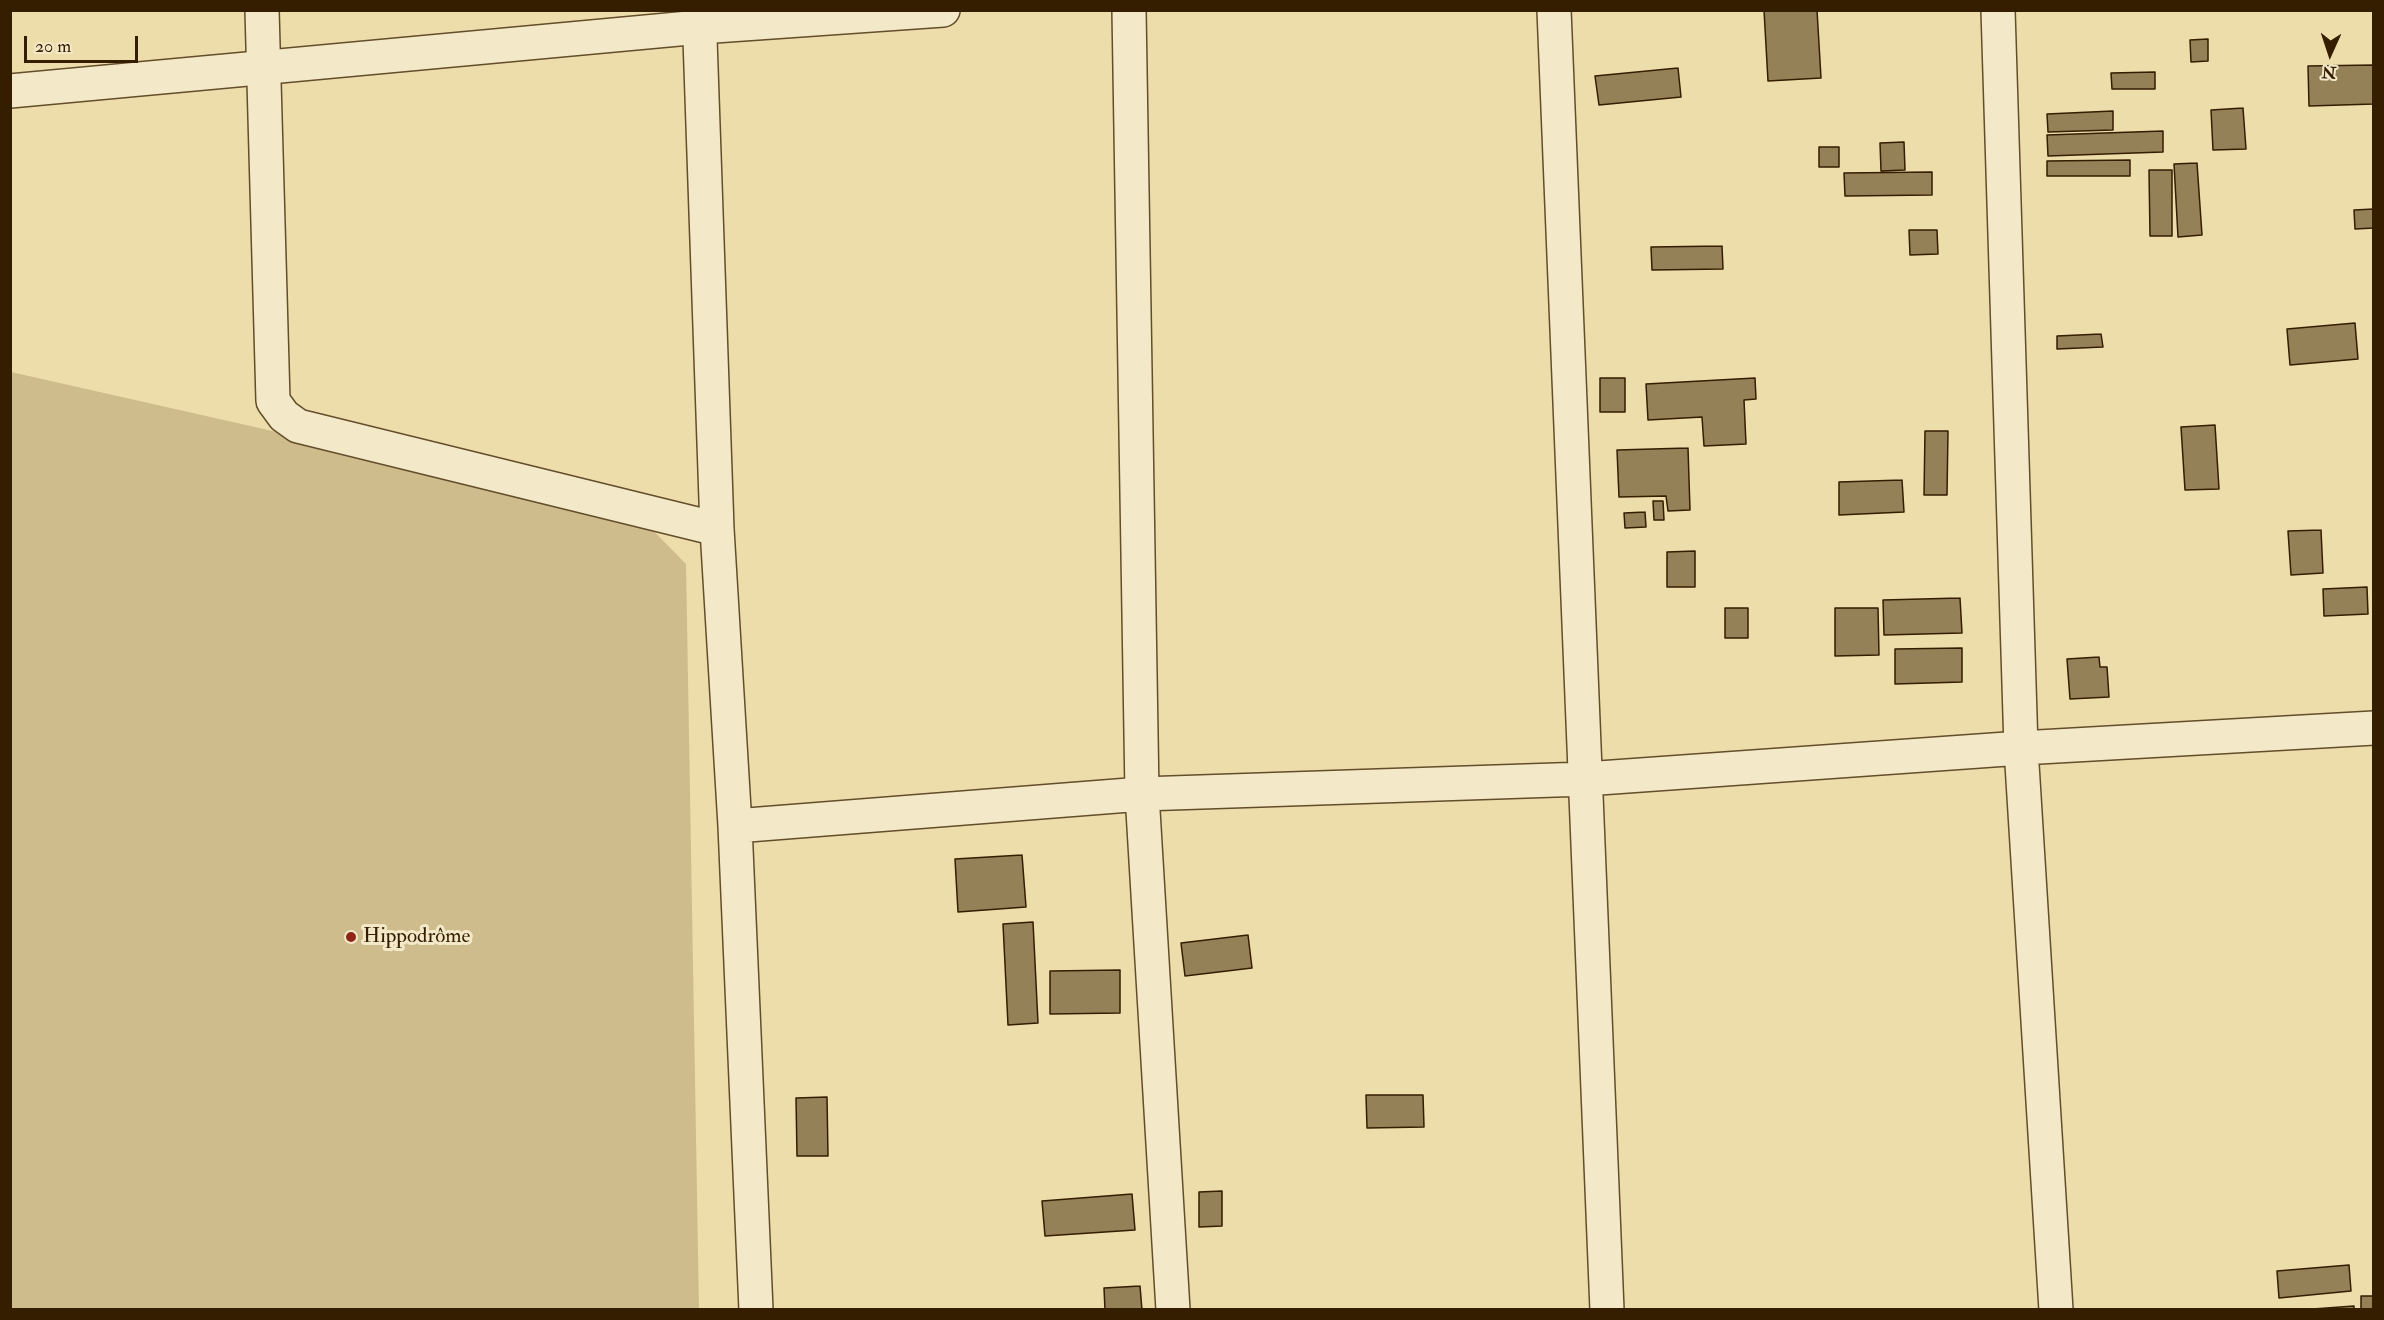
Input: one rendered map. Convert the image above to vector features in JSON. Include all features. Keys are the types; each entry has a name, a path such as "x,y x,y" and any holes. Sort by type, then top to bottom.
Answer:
{"street":[{"path":"262,10 273,401 284,416 298,426 717,529"},
{"path":"10,91 264,68 700,19 943,10"},
{"path":"1130,10 1142,794 1173,1310"},
{"path":"1554,10 1607,1310"},
{"path":"1998,10 2021,748 2056,1310"},
{"path":"700,19 717,529 735,826 756,1310"},
{"path":"735,826 1142,794 1585,779 2021,748 2373,728"}],"shaded area":[{"name":"Hippodrôme","path":"11,372 636,513 686,564 699,1309 11,1310"}],"building":[{"path":"1764,10 1817,10 1821,78 1768,81"},
{"path":"2208,39 2208,61 2191,62 2190,40"},
{"path":"2374,65 2374,104 2309,106 2308,66"},
{"path":"1678,68 1681,97 1599,105 1595,76"},
{"path":"2155,72 2155,89 2112,89 2111,73"},
{"path":"2243,108 2246,149 2213,150 2211,110"},
{"path":"2113,111 2113,130 2048,132 2047,114"},
{"path":"2163,131 2163,152 2048,156 2047,135"},
{"path":"1904,142 1905,170 1881,171 1880,143"},
{"path":"1819,147 1839,147 1839,167 1819,167"},
{"path":"2130,160 2130,176 2047,176 2047,161"},
{"path":"2197,163 2202,235 2178,237 2174,164"},
{"path":"2149,170 2172,170 2172,236 2150,236"},
{"path":"1932,172 1932,195 1845,196 1844,173"},
{"path":"2374,209 2374,228 2355,229 2354,210"},
{"path":"1909,230 1937,230 1938,254 1910,255"},
{"path":"1722,246 1723,269 1652,270 1651,247"},
{"path":"2355,323 2358,359 2290,365 2287,329"},
{"path":"2101,334 2103,347 2057,349 2057,336"},
{"path":"1600,378 1625,378 1625,412 1600,412"},
{"path":"1755,378 1756,399 1744,400 1746,444 1704,446 1702,417 1648,420 1646,384"},
{"path":"2215,425 2219,489 2185,490 2181,427"},
{"path":"1925,431 1948,431 1947,495 1924,495"},
{"path":"1688,448 1690,510 1668,511 1666,496 1619,497 1617,450"},
{"path":"1902,480 1904,512 1839,515 1839,482"},
{"path":"1653,501 1663,501 1664,520 1654,520"},
{"path":"1645,512 1646,527 1625,528 1624,513"},
{"path":"2321,530 2323,573 2291,575 2288,531"},
{"path":"1695,551 1695,587 1667,587 1667,552"},
{"path":"2367,587 2368,614 2324,616 2323,589"},
{"path":"1960,598 1962,633 1884,635 1883,600"},
{"path":"1725,608 1748,608 1748,638 1725,638"},
{"path":"1835,608 1878,608 1879,655 1835,656"},
{"path":"1962,648 1962,682 1895,684 1895,649"},
{"path":"2099,657 2100,667 2107,667 2109,697 2070,699 2067,659"},
{"path":"1022,855 1026,907 958,912 955,859"},
{"path":"1033,922 1038,1023 1008,1025 1003,924"},
{"path":"1248,935 1252,968 1185,976 1181,943"},
{"path":"1120,970 1120,1013 1050,1014 1050,971"},
{"path":"1366,1095 1423,1095 1424,1127 1367,1128"},
{"path":"827,1097 828,1156 797,1156 796,1098"},
{"path":"1222,1191 1222,1226 1199,1227 1199,1192"},
{"path":"1132,1194 1135,1230 1045,1236 1042,1201"},
{"path":"2349,1265 2351,1291 2279,1298 2277,1271"},
{"path":"1140,1286 1142,1310 1105,1310 1104,1288"},
{"path":"2361,1296 2374,1296 2374,1310 2361,1310"},
{"path":"2354,1306 2354,1310 2299,1310"}],"place":[{"name":"Hippodrôme","path":"351,937"}]}
